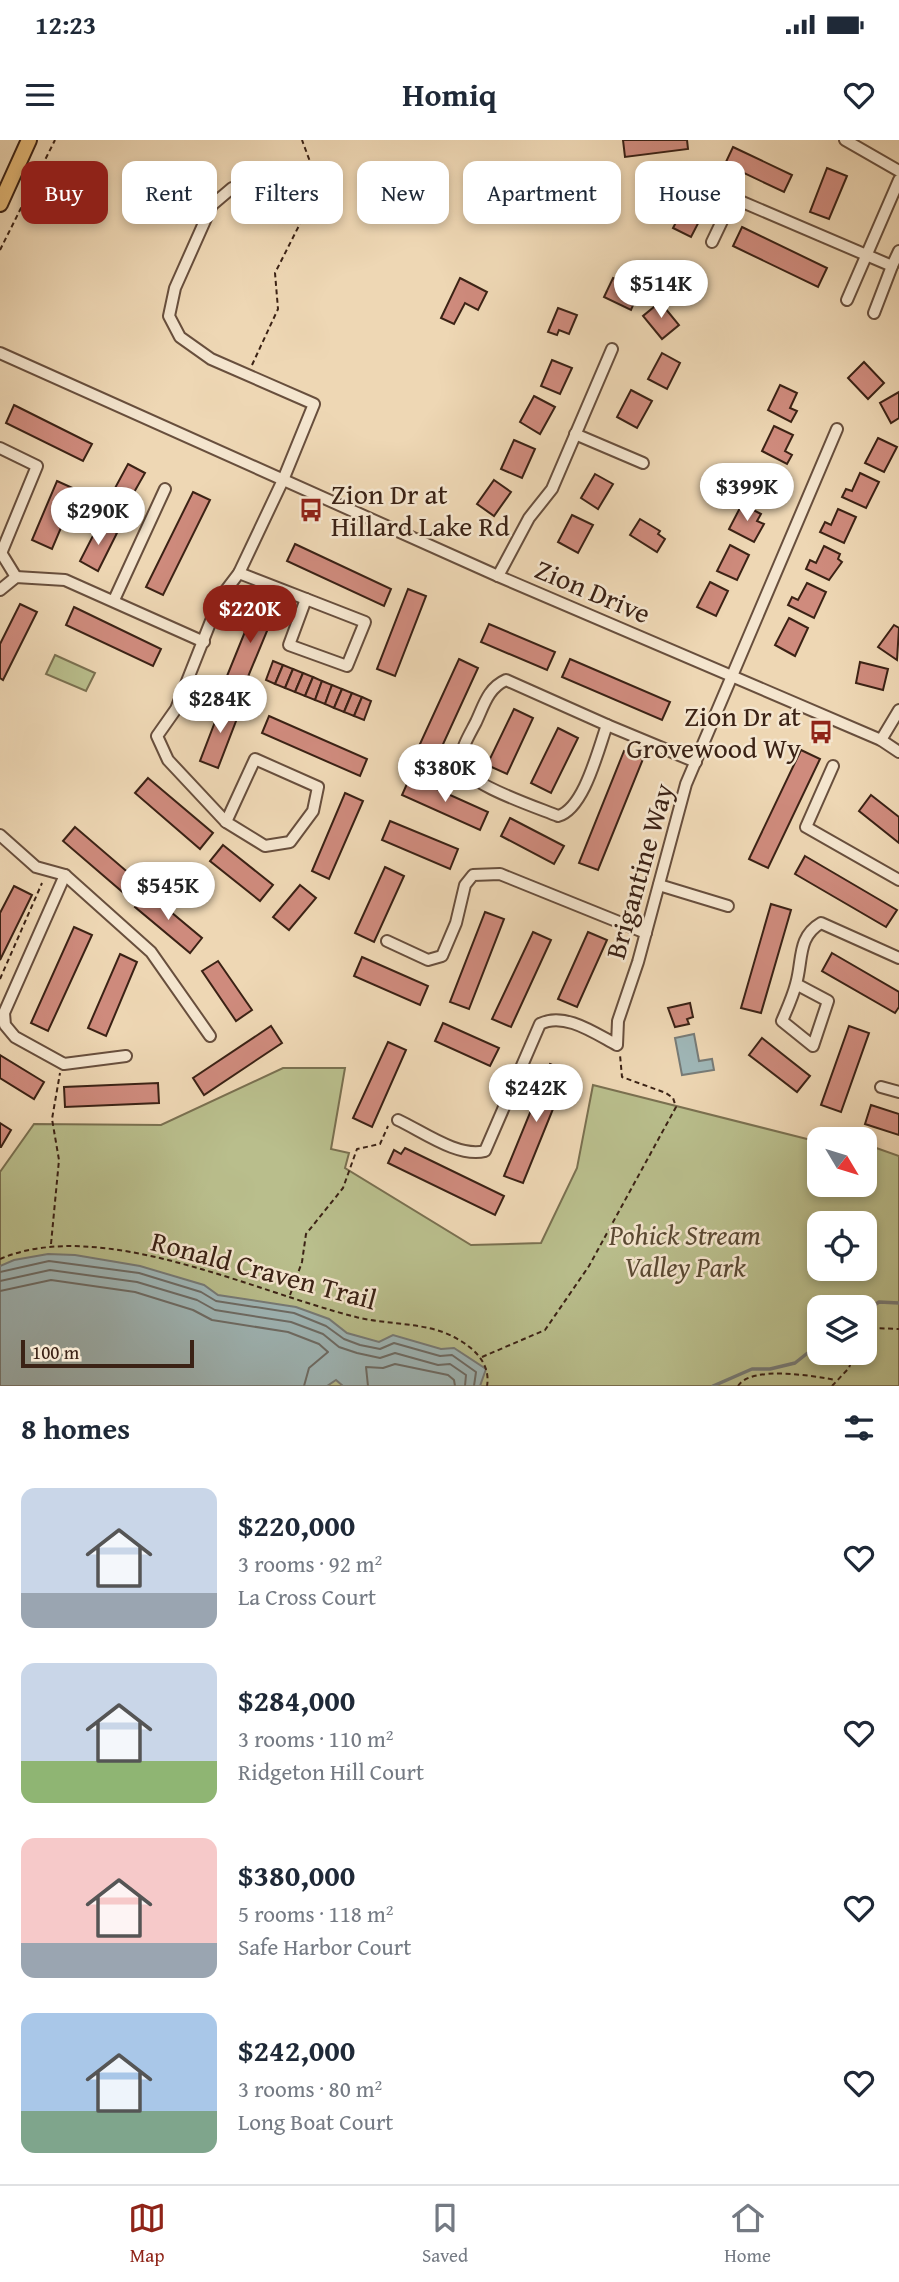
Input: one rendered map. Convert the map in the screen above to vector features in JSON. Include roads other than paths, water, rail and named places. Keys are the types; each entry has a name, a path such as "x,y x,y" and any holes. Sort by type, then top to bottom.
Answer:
{"main road":[{"path":"0,204 29,140"}],"street":[{"path":"845,140 899,172"},
{"path":"848,300 899,180"},
{"path":"226,822 255,759 318,787 313,811 290,842 265,846 226,822 168,760 157,736 176,709 220,598 239,573 283,480 314,404 211,359 180,337 169,316 175,288 212,205 231,189"},
{"path":"712,242 733,198 892,266"},
{"path":"874,313 899,251"},
{"path":"498,576 529,518 552,489 612,349"},
{"name":"Zion Drive","path":"0,353 498,576 881,740 899,752"},
{"name":"Brigantine Way","path":"398,1120 474,1154 485,1151 540,1024 548,1020 574,1024 617,1045 618,1021 646,933 686,784 837,429"},
{"path":"575,434 643,463"},
{"path":"0,448 37,466 1,551 16,576"},
{"path":"114,600 165,489"},
{"path":"239,573 306,599 365,622 347,666 289,645 306,599"},
{"path":"0,590 16,576 65,580 204,642"},
{"path":"607,725 578,802 568,813 558,816 466,776 460,764 463,748 493,686 506,680 696,762"},
{"path":"881,740 899,710"},
{"path":"833,766 806,827 899,880"},
{"path":"0,835 36,867 65,875 151,952 210,1036"},
{"path":"387,941 428,960 442,956 456,923 465,885 473,875 487,873 500,874 646,933"},
{"path":"65,875 4,1013 5,1025 15,1037 64,1064 126,1056"},
{"path":"659,885 728,906"},
{"path":"796,984 828,1001 813,1046 782,1021 796,984 803,942 809,930 821,923 899,958"},
{"path":"881,1087 899,1093"}],"water":[{"path":"694,1034 699,1061 712,1059 714,1070 682,1075 675,1038"},
{"path":"48,1254 75,1255 140,1266 204,1285 218,1295 296,1307 329,1319 347,1333 379,1342 393,1335 441,1349 454,1348 486,1369 480,1386 343,1386 336,1380 327,1386 0,1386 0,1266 14,1260"}],"waterway":[{"path":"877,1303 899,1303"},
{"path":"713,1386 752,1369 770,1369 795,1363 807,1354"}],"place":[{"name":"Zion Dr at Hillard Lake Rd","path":"311,510"},
{"name":"Zion Dr at Grovewood Wy","path":"821,732"}],"park label":[{"name":"Pohick Stream Valley Park","path":"685,1251"}]}
